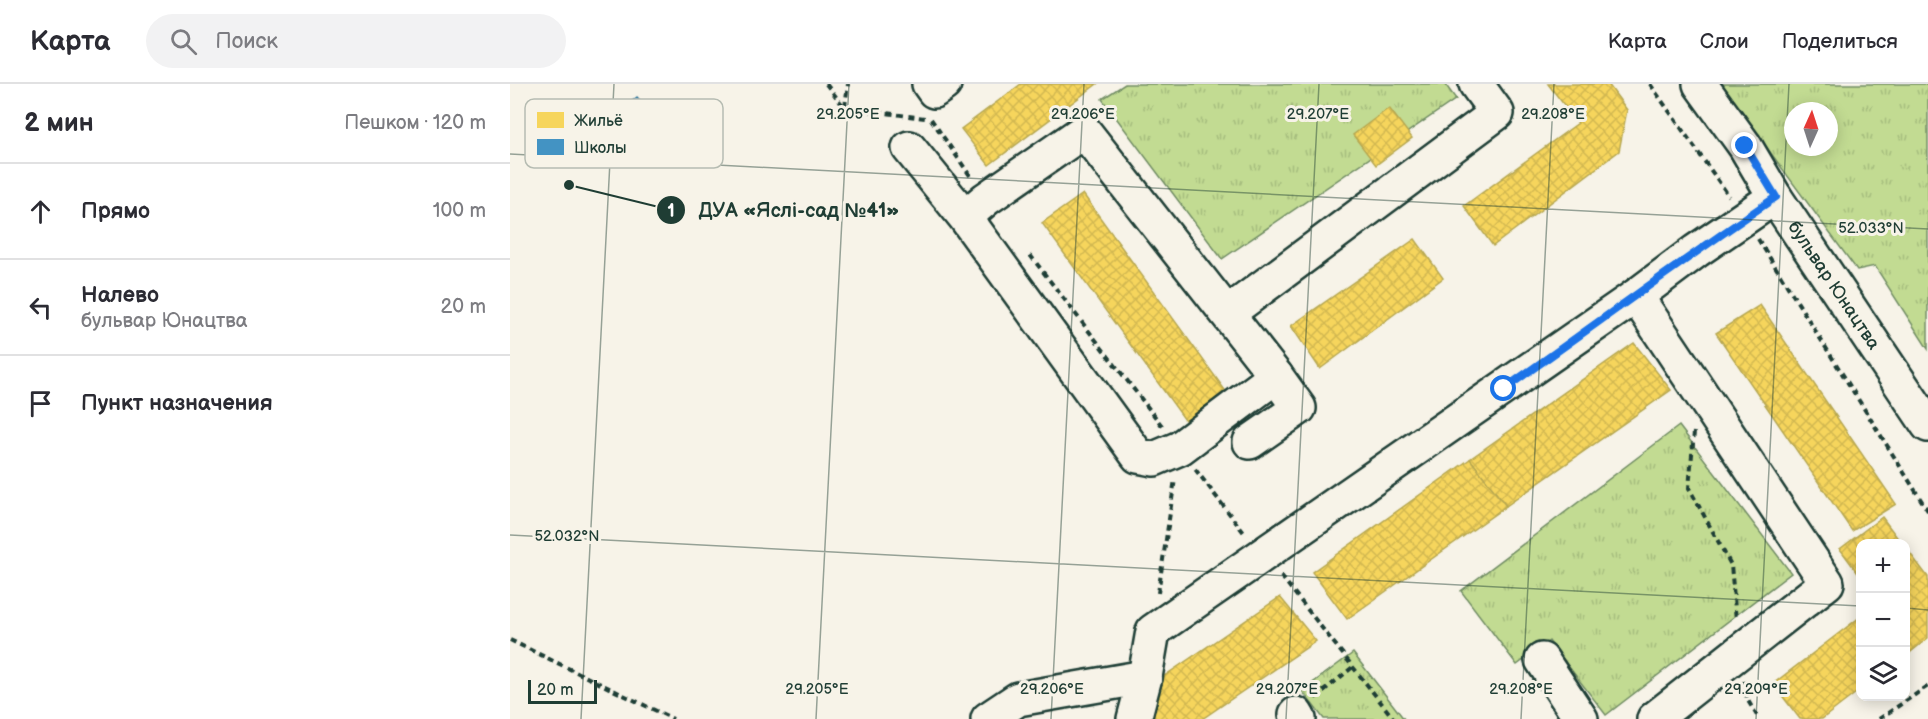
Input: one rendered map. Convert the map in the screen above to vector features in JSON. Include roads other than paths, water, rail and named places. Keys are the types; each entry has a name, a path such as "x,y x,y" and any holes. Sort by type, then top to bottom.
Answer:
{"street":[{"path":"927,97 944,84"},
{"path":"1228,313 1497,113 1476,84"},
{"name":"бульвар Юнацтва","path":"1700,84 1745,146 1776,197 1928,425"},
{"path":"975,208 1084,131 1228,313 1299,408 1250,442"},
{"path":"909,148 975,208 1138,456 1154,459 1180,448 1276,376"},
{"path":"1134,719 1153,632 1776,197"},
{"path":"1636,296 1827,583 1654,719"},
{"path":"1542,660 1581,719"},
{"path":"988,719 1018,699 1145,677"}],"place":[{"name":"ДУА «Яслі-сад №41»","path":"569,185"}]}
